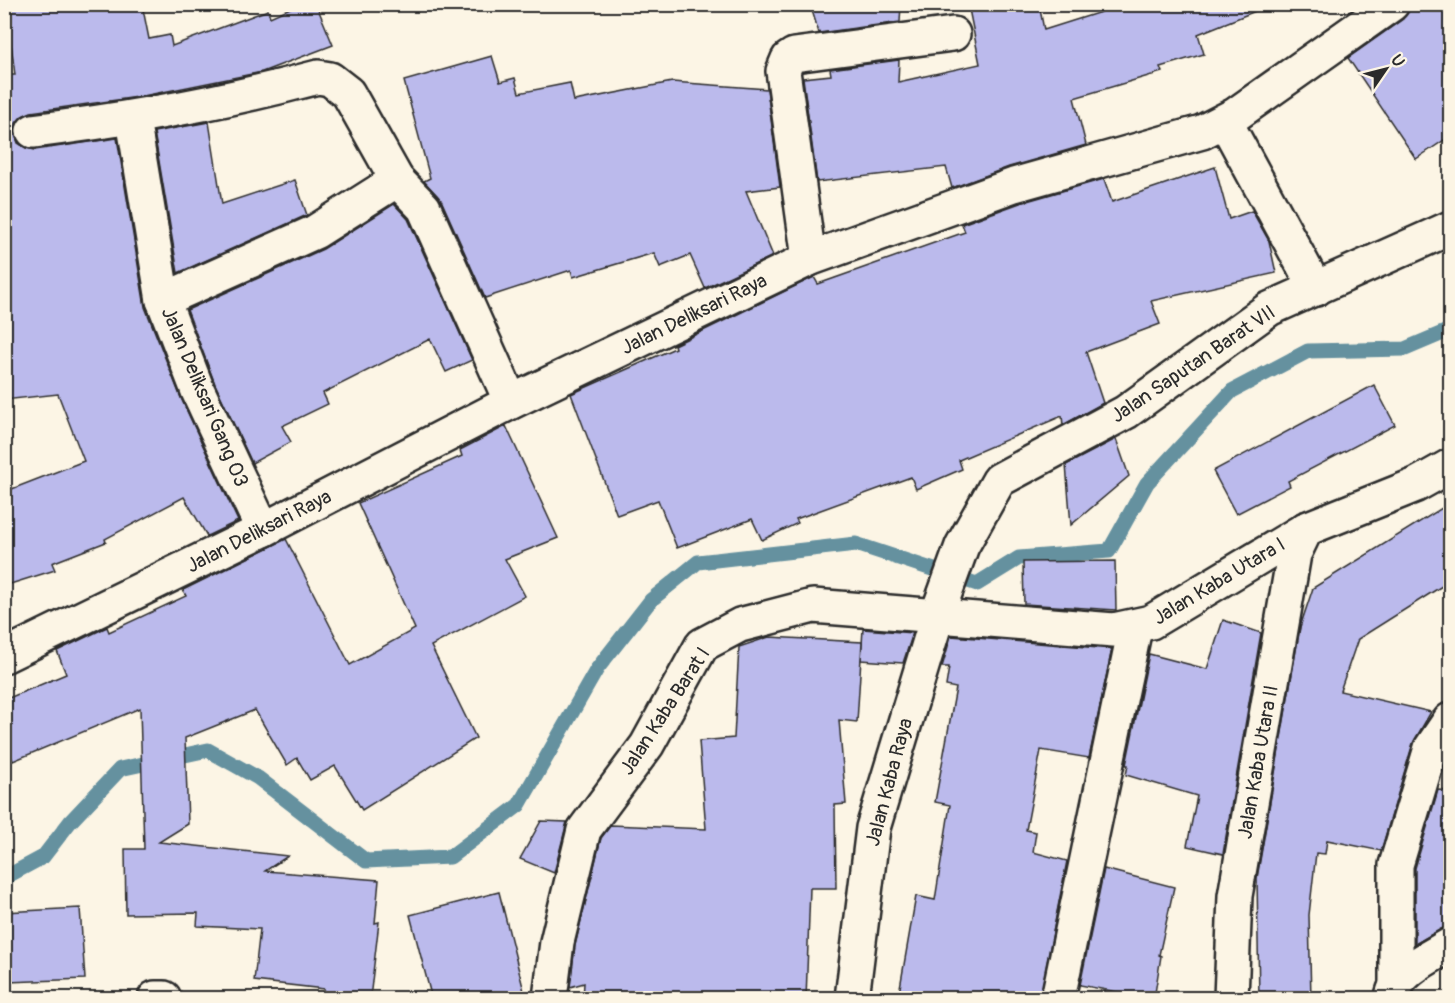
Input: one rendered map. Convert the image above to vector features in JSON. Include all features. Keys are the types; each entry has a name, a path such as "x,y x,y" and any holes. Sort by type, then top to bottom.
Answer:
{"street":[{"name":"Jalan Deliksari Raya","path":"4,656 263,530 511,402 809,259 1014,184 1202,132 1225,121 1392,4"},
{"path":"809,259 783,71 788,59 794,56 953,34"},
{"path":"33,131 133,119 234,100 318,77 330,79 348,93 397,180 424,208 511,402"},
{"name":"Jalan Deliksari Gang 03","path":"133,119 164,300 198,391 263,530"},
{"path":"1225,121 1277,222 1316,289"},
{"path":"164,300 315,232 397,180"},
{"name":"Jalan Saputan Barat VII","path":"939,611 962,546 999,480 1126,412 1269,309 1450,228"},
{"name":"Jalan Kaba Utara I","path":"939,611 1114,630 1135,628 1151,622 1306,529 1416,485 1450,466"},
{"name":"Jalan Kaba Utara II","path":"1231,999 1235,896 1294,554 1306,529"},
{"name":"Jalan Kaba Barat I","path":"550,999 557,942 584,830 646,745 702,645 740,625 813,606 939,611"},
{"name":"Jalan Kaba Raya","path":"852,999 873,828 939,611"},
{"path":"1058,999 1135,628"},
{"path":"1394,991 1396,865 1431,748 1450,720"},
{"path":"1394,991 1423,960 1450,945"},
{"path":"154,999 164,999"}],"building":[{"path":"6,4 142,4 149,39 170,35 172,46 268,10 270,17 299,4 316,4 333,45 262,72 138,97 31,112 22,116 16,123 15,134 18,143 35,150 117,138 145,307 181,398 238,521 207,536 184,497 105,539 106,542 52,563 55,570 4,586 4,492 84,461 58,394 4,400 4,133 11,133 7,75 15,75"},
{"path":"810,4 901,4 900,22 819,33"},
{"path":"968,4 1039,4 1044,30 1126,4 1268,6 1198,34 1204,54 1160,67 1162,72 1074,98 1086,145 1009,167 952,188 946,167 817,182 803,78 831,75 830,69 899,60 898,82 980,64"},
{"path":"1412,4 1450,4 1450,136 1416,159 1348,58 1403,19"},
{"path":"492,56 500,82 515,78 519,93 570,83 574,101 672,82 767,89 780,187 746,191 773,256 705,288 690,255 660,267 654,253 573,277 571,270 485,298 441,200 424,181 430,178 404,81"},
{"path":"209,122 222,204 295,180 307,215 178,273 154,132"},
{"path":"1215,167 1229,219 1252,211 1269,241 1276,273 1151,301 1160,324 1086,352 1103,403 1063,425 1062,416 959,460 962,469 916,489 911,477 796,519 798,523 762,540 752,519 677,548 658,500 617,515 571,394 675,348 674,345 814,277 818,284 965,232 962,224 1020,203 1104,179 1112,202"},
{"path":"394,204 408,219 472,360 446,372 430,339 323,393 328,404 282,426 291,442 252,463 215,384 187,310 323,249"},
{"path":"1374,385 1395,425 1288,481 1290,486 1236,514 1213,471"},
{"path":"506,426 558,538 505,559 525,596 431,646 476,738 362,810 335,766 310,780 297,758 287,765 255,710 185,738 188,824 159,842 288,856 265,871 379,880 375,923 379,922 370,998 324,993 324,989 254,981 260,929 197,926 198,913 126,914 125,849 144,849 140,708 13,761 4,740 4,700 66,674 57,651 107,627 109,632 186,596 183,590 286,539 350,665 415,629 358,503 462,456 460,450"},
{"path":"1116,439 1129,476 1071,525 1066,465"},
{"path":"1450,503 1450,581 1358,639 1340,691 1431,712 1413,743 1381,851 1327,840 1325,854 1316,853 1309,915 1311,999 1259,999 1257,878 1300,627 1313,588"},
{"path":"1115,561 1116,610 1024,604 1023,562"},
{"path":"1223,620 1261,633 1223,854 1187,846 1197,796 1126,775 1128,765 1126,765 1149,654 1207,669"},
{"path":"863,629 913,633 903,663 861,660"},
{"path":"951,636 1112,649 1089,758 1041,750 1026,830 1036,832 1033,852 1067,861 1040,999 898,999 916,896 935,900 950,805 935,802 956,688 946,686 949,667 942,667"},
{"path":"769,637 862,642 857,722 839,720 846,804 835,805 836,888 810,888 806,999 583,999 584,983 570,987 575,945 601,838 611,825 706,829 699,741 734,738 739,647"},
{"path":"1438,790 1450,791 1450,926 1415,944 1415,868"},
{"path":"541,821 567,822 554,873 520,859"},
{"path":"1104,869 1174,887 1159,955 1161,956 1154,999 1080,985"},
{"path":"499,892 526,999 432,999 410,915"},
{"path":"80,908 85,979 8,982 4,912"}],"waterway":[{"path":"4,878 43,857 70,822 120,769 208,750 258,778 366,861 450,857 519,805 597,669 651,600 698,562 856,544 977,584 1019,558 1109,551 1147,483 1232,391 1308,351 1405,349 1450,330"}]}
